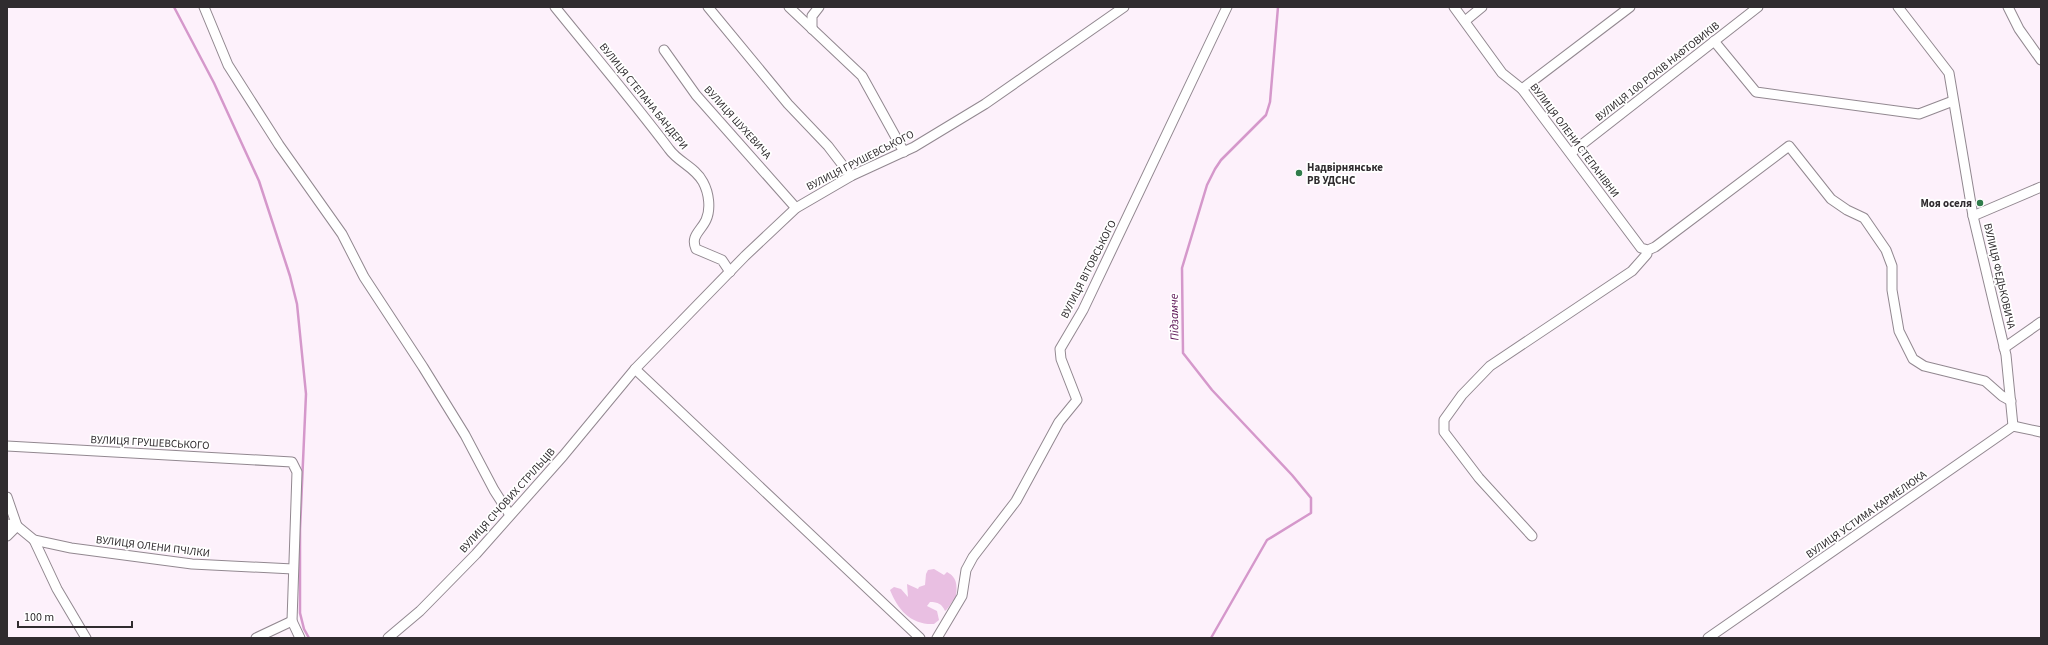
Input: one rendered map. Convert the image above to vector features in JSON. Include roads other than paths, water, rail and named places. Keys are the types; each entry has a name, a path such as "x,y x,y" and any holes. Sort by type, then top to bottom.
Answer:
{"street":[{"path":"204,7 228,65 279,145 342,234 364,277 469,441 494,490 510,515"},
{"name":"ВУЛИЦЯ СТЕПАНА БАНДЕРИ","path":"555,7 598,57 675,157 694,170 703,182 707,192 709,210 706,221 694,237 693,243 696,249 712,254 722,260 730,272"},
{"path":"708,7 788,104 828,146 851,176"},
{"path":"789,7 862,76 904,152"},
{"path":"812,29 812,16 819,7"},
{"name":"ВУЛИЦЯ ГРУШЕВСЬКОГО","path":"635,369 730,272 796,208 851,176 904,152 985,104 1124,7"},
{"name":"ВУЛИЦЯ ВІТОВСЬКОГО","path":"936,638 962,596 966,570 971,561 1016,501 1059,422 1077,400 1061,359 1060,349 1083,310 1227,7"},
{"name":"ВУЛИЦЯ ОЛЕНИ СТЕПАНІВНИ","path":"1454,7 1502,73 1522,88 1641,248 1647,252"},
{"path":"1465,21 1482,7"},
{"path":"1522,88 1630,7"},
{"name":"ВУЛИЦЯ 100 РОКІВ НАФТОВИКІВ","path":"1571,153 1758,7"},
{"name":"ВУЛИЦЯ ФЕДЬКОВИЧА","path":"1898,7 1949,73 1973,216 2004,348 2013,426"},
{"path":"2008,7 2019,28 2041,60"},
{"path":"1714,41 1756,92 1919,114 1953,100"},
{"name":"ВУЛИЦЯ ШУХЕВИЧА","path":"664,50 696,95 796,208"},
{"path":"1532,536 1479,478 1444,432 1444,420 1462,395 1490,366 1632,271 1647,252 1789,146 1831,199 1847,210 1864,218 1886,250 1892,266 1892,290 1899,331 1913,359 1924,366 1985,381 2002,396 2011,401"},
{"path":"1973,216 2041,187"},
{"path":"2004,348 2041,322"},
{"path":"635,369 920,638"},
{"name":"ВУЛИЦЯ СІЧОВИХ СТРІЛЬЦІВ","path":"388,638 454,578 563,456 635,369"},
{"path":"2013,426 2041,432"},
{"name":"ВУЛИЦЯ УСТИМА КАРМЕЛЮКА","path":"1708,638 2013,426"},
{"name":"ВУЛИЦЯ ГРУШЕВСЬКОГО","path":"7,446 292,462 296,472 293,569"},
{"path":"7,497 17,526"},
{"path":"7,524 17,526"},
{"path":"7,536 17,526"},
{"name":"ВУЛИЦЯ ОЛЕНИ ПЧІЛКИ","path":"17,526 34,540 98,552 192,564 293,569"},
{"path":"34,540 57,589 86,638"},
{"path":"293,569 292,621 300,638"},
{"path":"256,638 292,621"}],"waterway":[{"path":"174,7 214,83 259,181 290,276 297,304 306,394 300,529 300,613 304,629 309,638"},
{"name":"Підзамче","path":"1211,638 1267,540 1311,513 1311,498 1292,475 1212,390 1183,353 1182,268 1207,185 1215,169 1221,160 1266,115 1270,102 1278,7"}],"place":[{"name":"Надвірнянське РВ УДСНС","path":"1299,173"},
{"name":"Моя оселя","path":"1980,203"}]}
